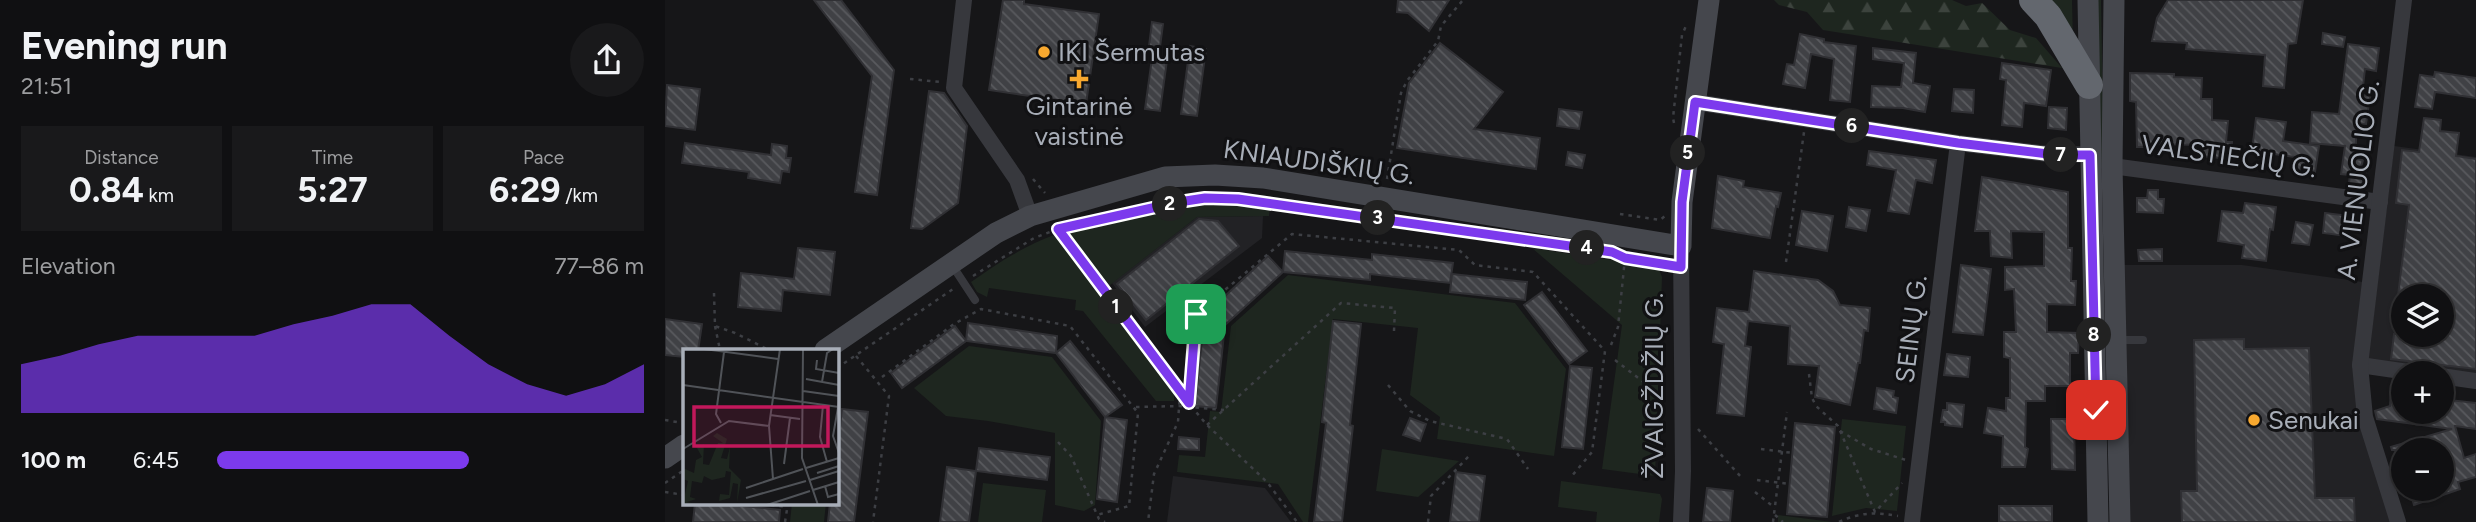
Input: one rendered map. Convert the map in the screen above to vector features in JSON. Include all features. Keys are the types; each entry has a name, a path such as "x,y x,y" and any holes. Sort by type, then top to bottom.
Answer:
{"highway":[{"path":"2033,0 2048,16 2089,85"}],"main road":[{"name":"ŽVAIGŽDŽIŲ G.","path":"1681,257 1682,202 1709,0"},
{"path":"2088,0 2098,522"},
{"path":"2114,0 2112,166 2120,522"},
{"name":"KNIAUDIŠKIŲ G.","path":"828,349 996,233 1030,216 1165,177 1228,175 1289,182 1681,257"},
{"path":"665,458 683,446"}],"street":[{"path":"964,0 953,84 959,99 1017,180 1030,216"},
{"name":"A. VIENUOLIO G.","path":"2397,522 2365,417 2360,365 2404,0"},
{"path":"1695,102 1958,143 2056,155 2090,155"},
{"name":"SEINŲ G.","path":"1912,520 1958,143"},
{"name":"VALSTIEČIŲ G.","path":"2112,166 2380,202"},
{"name":"ŽVAIGŽDŽIŲ G.","path":"1681,257 1681,522"},
{"path":"2360,365 2391,370"},
{"path":"2454,378 2476,381"}],"lane":[{"path":"951,264 975,300"},
{"path":"2117,340 2143,340"}],"path":[{"path":"1387,179 1401,93 1438,41 1441,26 1463,0"},
{"path":"1675,126 1673,118 1682,35 1687,25"},
{"path":"909,79 953,84"},
{"path":"1786,262 1806,118"},
{"path":"1030,176 1046,194"},
{"path":"838,367 963,282 1034,238 1058,229 1179,202 1205,198 1238,199 1501,236"},
{"path":"1620,214 1660,220 1667,215"},
{"path":"1058,229 1180,393 1207,425 1266,482 1297,522"},
{"path":"1191,405 1196,314 1292,234 1459,250 1475,265 1533,272 1605,351 1592,452 1571,477"},
{"path":"1612,252 1625,258 1681,257"},
{"path":"1611,345 1618,327 1625,258"},
{"path":"713,293 720,349"},
{"path":"1207,425 1341,303 1395,308 1394,331"},
{"path":"882,377 954,324 981,309 1070,326 1137,412 1129,506 1098,519"},
{"path":"715,326 765,349"},
{"path":"855,356 889,396 873,522"},
{"path":"1809,374 1812,398 1816,406 1838,426 1875,512"},
{"path":"1388,385 1410,411 1430,421 1507,439 1528,469"},
{"path":"1148,522 1154,474 1178,422 1180,393"},
{"path":"1135,407 1191,405 1224,410"},
{"path":"1773,522 1787,412"},
{"path":"665,420 677,422"},
{"path":"1840,431 1871,449 1919,464 1875,512"},
{"path":"1058,442 1071,456 1098,519 1105,522"},
{"path":"1761,449 1793,453"},
{"path":"1428,522 1431,496 1469,456"},
{"path":"665,483 683,471"},
{"path":"1757,480 1790,484"},
{"path":"665,492 683,495"},
{"path":"1755,492 1775,508"},
{"path":"785,522 788,505"},
{"path":"1839,522 1851,516 1875,512 1912,520"},
{"path":"1774,515 1783,522"}],"shaded area":[{"path":"2394,146 2476,157 2476,375 2454,372 2454,361 2391,361 2391,363 2368,360"},
{"path":"1263,216 1262,238 1145,327 1112,283 1197,217"},
{"path":"2120,265 2242,265 2370,283 2360,365 2398,522 2127,522"},
{"path":"1173,476 1265,488 1291,522 1167,522"}],"green space":[{"path":"1774,0 1952,0 1966,6 1982,3 2010,30 2036,38 2062,68 1823,30 1807,12 1779,5"},
{"path":"2044,0 2072,0 2073,43"},
{"path":"2094,0 2101,0 2104,168 2098,168"},
{"path":"1205,204 1270,206 1269,216 1197,217 1105,289 1064,232"},
{"path":"1057,234 1174,391 1174,401 1156,401 1083,311 1075,310 1076,300 989,288 987,297 977,292 971,282 1023,249"},
{"path":"1532,248 1658,267 1662,277 1655,476 1602,469 1622,325"},
{"path":"1288,275 1515,303 1566,369 1554,456 1437,439 1440,417 1410,395 1418,328 1333,319 1308,522 1303,522 1278,484 1177,472 1179,455 1205,457 1210,411 1221,412 1231,326"},
{"path":"969,346 1052,357 1101,421 1095,505 1084,511 1055,505 1055,433 946,416 914,388"},
{"path":"1842,419 1906,426 1897,511 1866,508 1832,516"},
{"path":"1382,449 1459,461 1418,497 1376,491"},
{"path":"1561,481 1660,494 1662,499 1659,522 1596,522 1597,512 1558,507"},
{"path":"983,483 1046,490 1042,522 978,522"},
{"path":"792,504 826,504 824,522 790,522"},
{"path":"1778,515 1832,522 1778,522"}],"building":[{"path":"814,0 841,0 894,70 877,195 855,192 872,76"},
{"name":"IKI Šermutas","path":"1003,0 1024,0 1024,4 1099,14 1086,104 989,90"},
{"path":"1398,0 1449,0 1429,31 1408,13 1397,12"},
{"path":"2168,0 2303,0 2296,43 2288,44 2284,88 2263,86 2265,55 2186,49 2187,43 2152,41 2157,18"},
{"path":"1152,22 1163,24 1160,47 1149,46"},
{"path":"2323,33 2345,37 2343,47 2322,44"},
{"path":"1800,34 1824,39 1824,42 1856,46 1850,102 1830,100 1834,59 1811,54 1805,88 1783,84 1787,64 1794,65"},
{"path":"1440,43 1503,92 1474,129 1540,138 1536,169 1397,148 1409,83"},
{"path":"2348,44 2379,48 2376,71 2365,69 2362,95 2370,96 2366,124 2357,123 2355,159 2363,160 2361,167 2366,168 2364,185 2349,183 2350,175 2341,174 2345,146 2310,143 2312,112 2339,114"},
{"path":"1190,46 1206,49 1197,116 1181,114"},
{"path":"1873,48 1916,53 1913,83 1930,86 1925,112 1871,107 1872,86 1901,87 1904,63 1873,59"},
{"path":"1152,58 1167,60 1160,111 1145,109"},
{"path":"2002,63 2051,70 2046,106 2024,103 2022,127 2002,125 2006,80 2000,79"},
{"path":"2435,72 2476,78 2476,98 2435,92 2432,109 2415,107 2420,75 2434,77"},
{"path":"2130,73 2202,78 2201,99 2212,99 2212,120 2228,121 2226,142 2232,142 2230,159 2202,156 2203,145 2155,144 2155,147 2137,147 2136,102 2130,101"},
{"path":"667,85 700,89 695,130 665,126"},
{"path":"1954,89 1974,90 1973,113 1952,111"},
{"path":"929,91 944,93 967,126 958,203 922,229 911,228"},
{"path":"2049,107 2067,108 2066,130 2048,128"},
{"path":"1559,109 1582,112 1579,129 1557,126"},
{"path":"2256,118 2286,122 2283,141 2319,146 2315,172 2293,169 2295,157 2252,151"},
{"path":"2424,118 2441,120 2440,131 2459,133 2456,156 2476,159 2476,369 2454,366 2454,361 2391,359 2392,347 2454,347 2454,284 2399,284 2409,205 2396,203 2402,150 2419,152"},
{"path":"685,143 771,155 772,144 787,146 786,158 791,158 789,172 782,171 780,183 748,178 749,172 682,163"},
{"path":"1869,151 1936,160 1932,183 1916,180 1909,214 1888,211 1896,170 1867,165"},
{"path":"1568,152 1585,155 1582,168 1566,165"},
{"path":"1718,176 1744,181 1743,187 1781,193 1770,238 1712,228"},
{"path":"1982,177 2068,192 2068,248 2072,248 2071,281 2076,281 2075,305 2047,304 2047,332 2079,333 2078,353 2070,353 2070,386 2045,386 2045,401 2026,401 2025,447 2028,449 2025,467 2002,467 2003,436 1984,433 1988,408 2006,411 2006,398 2010,398 2010,358 2004,357 2004,332 2016,332 2014,289 2005,290 2005,267 2044,266 2044,232 2011,231 2012,258 1991,256 1990,231 1975,231"},
{"path":"2148,190 2158,190 2158,199 2164,199 2163,213 2137,212 2137,198 2147,198"},
{"path":"2245,203 2276,207 2266,261 2242,258 2244,245 2218,241 2222,211 2243,213"},
{"path":"1849,207 1870,210 1866,231 1846,227"},
{"path":"1802,211 1833,216 1827,251 1796,245"},
{"path":"2325,213 2350,216 2346,236 2323,233"},
{"path":"1199,219 1218,221 1239,246 1146,320 1117,284"},
{"path":"2296,222 2313,225 2309,245 2292,243"},
{"path":"798,248 835,252 830,295 783,290 781,311 738,307 741,273 794,279"},
{"path":"2162,249 2162,261 2139,261 2138,250"},
{"path":"1285,251 1372,260 1372,254 1453,263 1450,283 1370,274 1370,280 1283,272"},
{"path":"1268,256 1283,272 1225,325 1211,309"},
{"path":"1961,265 1991,269 1983,335 1953,332"},
{"path":"1754,271 1818,280 1833,291 1840,305 1870,308 1868,331 1864,330 1860,363 1850,405 1815,397 1819,366 1788,364 1790,326 1748,321 1745,346 1751,347 1744,416 1717,413 1724,344 1713,342 1717,308 1749,312"},
{"path":"1452,274 1527,282 1525,300 1450,292"},
{"path":"1542,292 1587,351 1569,364 1524,305"},
{"path":"665,319 702,324 698,349 683,349 683,357 665,355"},
{"path":"1333,321 1361,324 1350,425 1353,426 1342,522 1314,522 1326,423 1322,422"},
{"path":"1204,322 1225,325 1216,408 1195,406"},
{"path":"968,323 1057,336 1056,353 966,341"},
{"path":"955,326 966,341 902,388 891,373"},
{"name":"Senukai","path":"2244,339 2244,349 2309,348 2315,498 2354,498 2355,522 2182,522 2181,491 2197,491 2194,340"},
{"path":"1070,341 1122,405 1105,417 1056,353"},
{"path":"1947,354 1970,357 1968,377 1944,375"},
{"path":"1570,366 1592,368 1583,449 1562,447"},
{"path":"1877,388 1894,391 1893,397 1898,398 1896,413 1874,409"},
{"path":"2391,391 2391,421 2377,419 2375,411 2390,406"},
{"path":"2454,400 2476,403 2476,429 2455,426 2464,458 2476,454 2476,477 2458,482 2460,489 2454,491 2454,438 2422,438 2452,429 2414,424 2454,424"},
{"path":"1947,403 1964,405 1962,427 1941,422 1943,410 1947,410"},
{"path":"842,409 868,412 854,522 828,522 830,504 838,504 838,443"},
{"path":"1105,417 1127,420 1117,502 1097,499"},
{"path":"1410,418 1426,424 1420,441 1403,435"},
{"path":"2051,419 2074,419 2075,470 2052,469"},
{"path":"1795,423 1835,427 1827,517 1787,514"},
{"path":"1179,437 1199,439 1199,450 1178,449"},
{"path":"979,448 1050,457 1047,480 976,471"},
{"path":"947,467 976,471 969,522 940,522"},
{"path":"1456,472 1485,476 1479,522 1450,522"},
{"path":"1707,488 1733,491 1730,522 1703,522"},
{"path":"695,504 727,504 780,510 779,522 693,522"},
{"path":"1999,506 2052,506 2052,522 1999,522"}],"place":[{"name":"IKI Šermutas","path":"1044,52"},
{"name":"Gintarinė vaistinė","path":"1079,79"},
{"name":"Senukai","path":"2254,420"}],"route":[{"path":"1196,314 1189,403 1058,229 1179,202 1205,198 1238,199 1612,252 1625,258 1681,267 1682,202 1695,102 1958,143 2056,155 2090,155 2096,410"}]}
